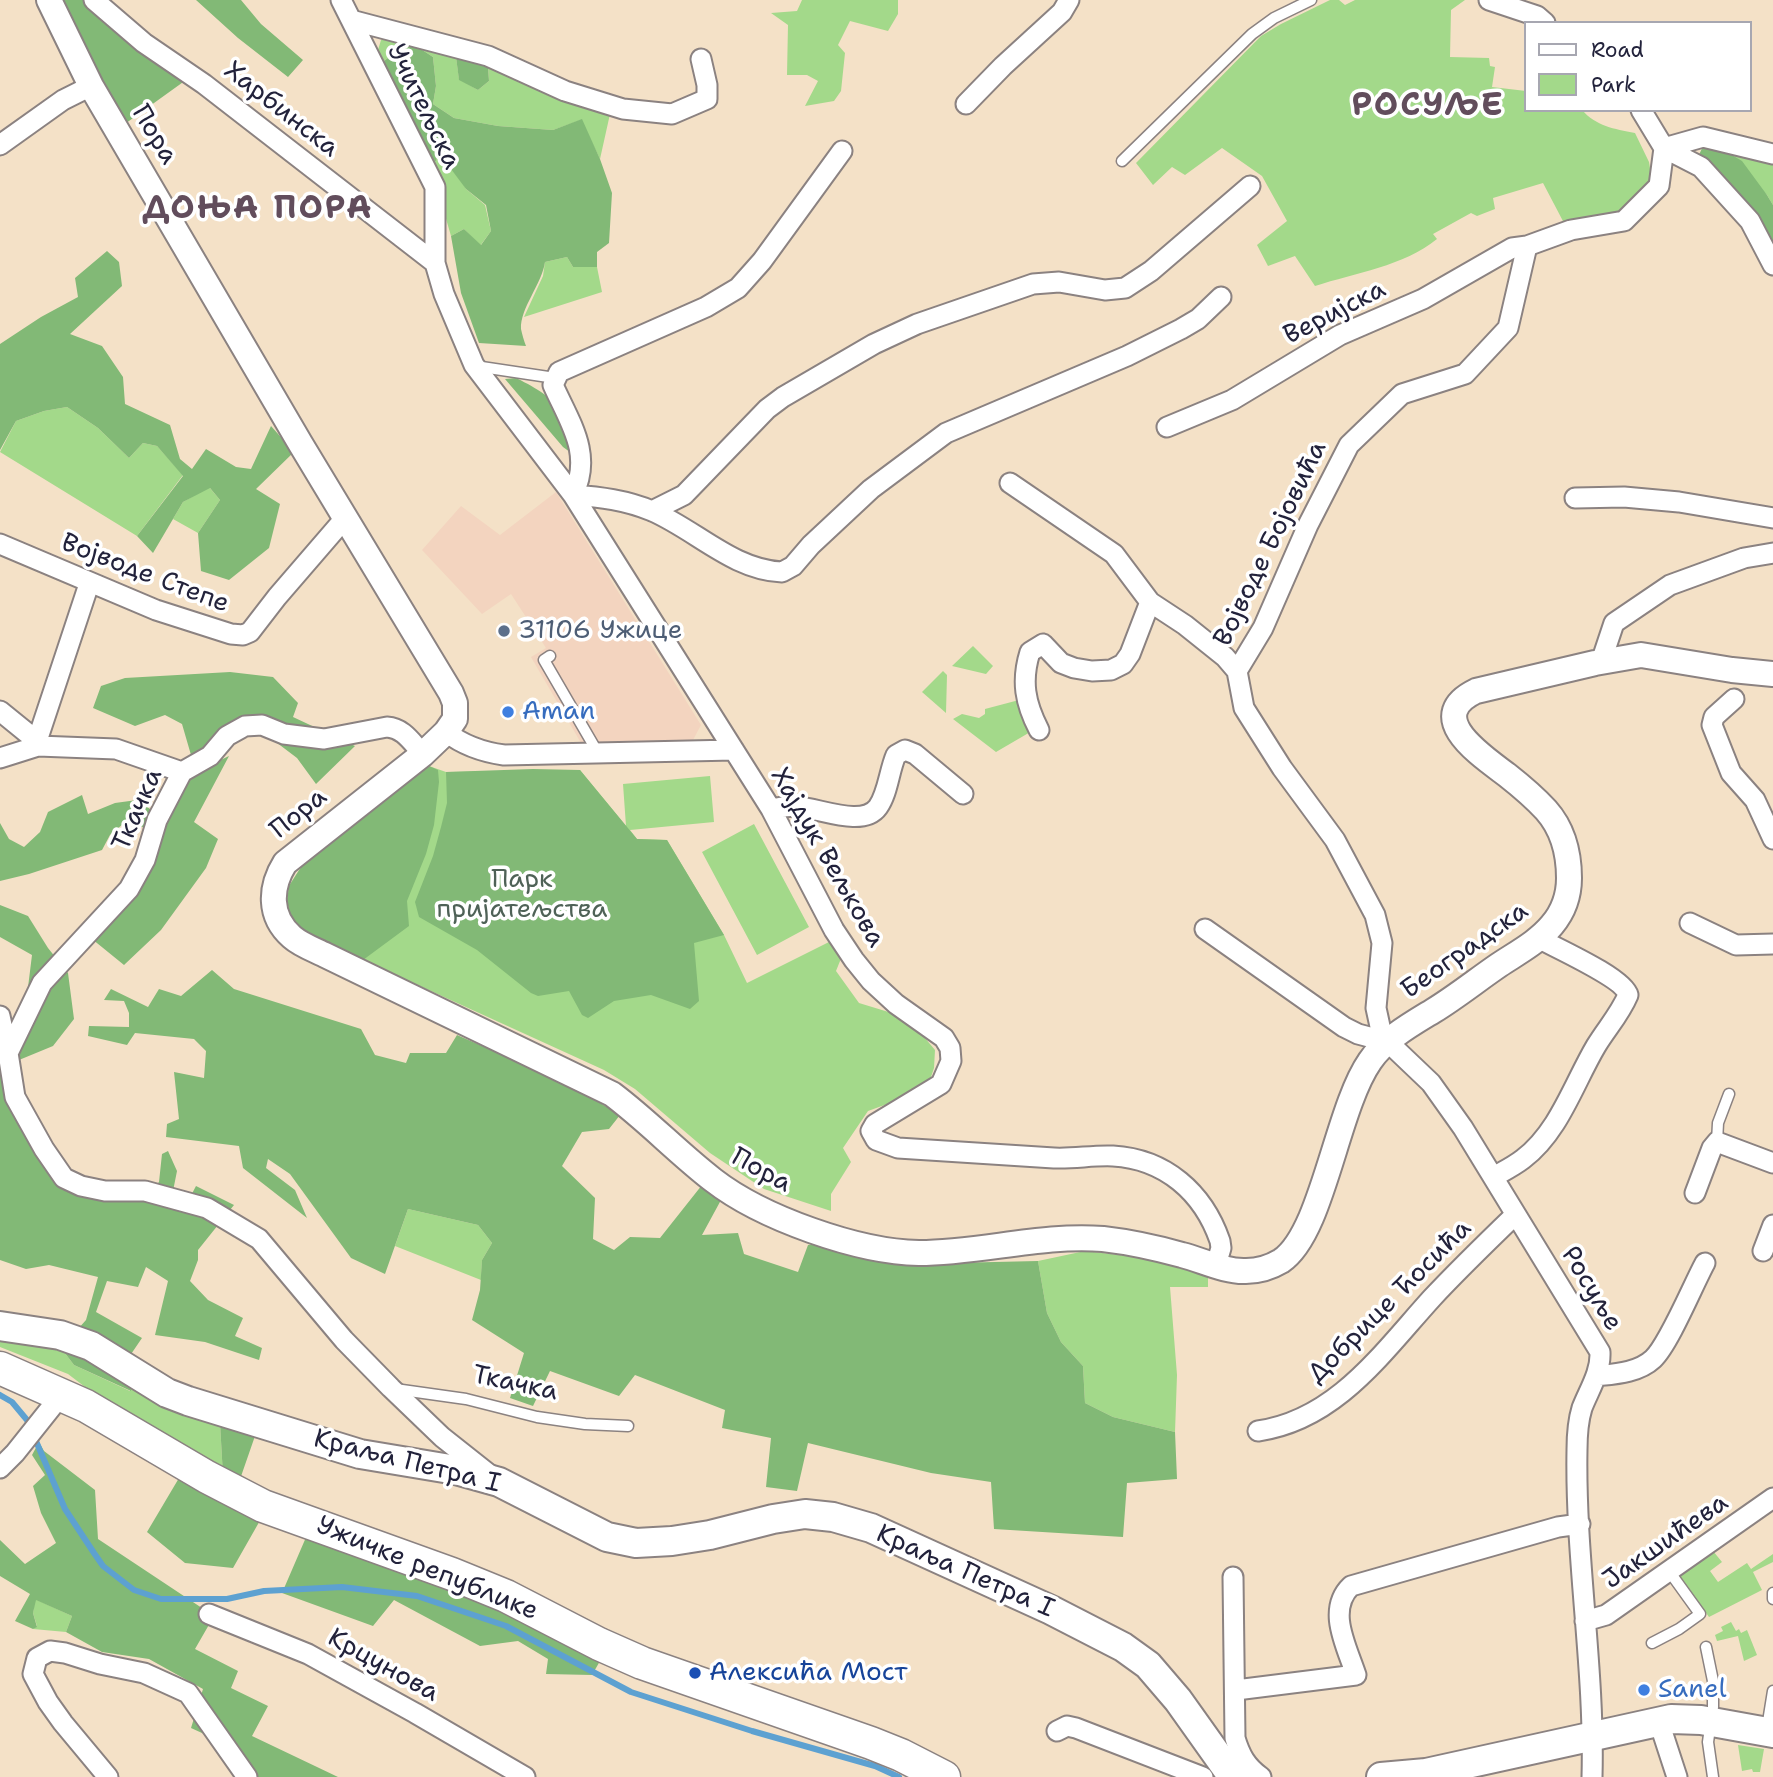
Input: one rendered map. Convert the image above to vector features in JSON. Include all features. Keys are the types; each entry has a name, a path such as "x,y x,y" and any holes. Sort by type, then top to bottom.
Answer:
{"main road":[{"name":"Краља Петра I","path":"0,1326 60,1335 91,1346 157,1388 188,1401 360,1454 456,1470 499,1482 607,1536 636,1543 672,1542 805,1514 833,1517 872,1528 1051,1610 1124,1647 1148,1665 1178,1700 1224,1776"},
{"name":"Ужичке републике","path":"0,1368 62,1394 263,1506 452,1574 506,1596 642,1663 871,1743 944,1777"},
{"path":"1381,1777 1426,1773 1659,1722 1688,1719 1770,1733"}],"street":[{"name":"Пора","path":"49,0 91,86 455,703 455,719 446,732 423,754 285,863 274,884 274,902 279,920 293,938 612,1094 647,1120 691,1161 732,1193 755,1206 823,1234 876,1248 907,1252 939,1252 1072,1239 1102,1239 1151,1248 1216,1265"},
{"name":"Харбинска","path":"94,0 145,43 204,84 435,263"},
{"name":"Учитељска","path":"341,0 435,187 435,263 444,294 474,365 573,495"},
{"path":"966,104 1062,12 1069,0"},
{"path":"1489,0 1537,16 1543,21"},
{"path":"351,20 488,56 565,91 623,109 672,114 707,99 701,59"},
{"path":"0,145 63,100 91,86"},
{"path":"1642,112 1664,148 1701,167 1751,221 1773,265"},
{"path":"1664,148 1703,137 1773,154"},
{"path":"1527,246 1571,230 1624,221 1659,186 1664,148"},
{"path":"842,151 762,261 738,288 706,307 559,372 554,385 579,443 582,458 581,479 573,495 610,498 653,511 749,566 782,572 793,566 811,545 871,489 946,433 1127,356 1198,319 1221,297"},
{"path":"653,511 684,495 775,403 874,344 917,324 1033,284 1059,282 1104,290 1125,288 1151,271 1250,186"},
{"name":"Веријска","path":"1167,427 1232,400 1340,335 1423,299 1512,248 1527,246"},
{"name":"Војводе Бојовића","path":"1388,1042 1377,1019 1382,943 1375,915 1335,840 1282,768 1244,708 1237,671 1263,628 1308,524 1349,445 1402,394 1465,374 1508,328 1527,246"},
{"path":"1010,483 1114,554 1150,602 1185,625 1225,657 1237,671"},
{"name":"Хајдук Вељкова","path":"573,495 771,809 834,930 854,960 871,981 896,1004 943,1038 950,1048 951,1061 941,1084 874,1124 871,1131 876,1140 898,1148 1057,1158 1113,1156 1156,1165 1172,1174 1196,1196 1220,1241 1221,1248 1216,1265"},
{"path":"1575,498 1624,497 1679,502 1773,518"},
{"name":"Војводе Степе","path":"0,544 89,584 156,610 231,635 243,635 250,632 346,517"},
{"path":"1601,662 1614,623 1670,585 1744,558 1773,553"},
{"path":"37,744 89,584"},
{"path":"1039,730 1025,695 1024,679 1030,652 1043,645 1049,648 1060,663 1091,671 1111,670 1123,664 1129,654 1150,602"},
{"name":"Београдска","path":"1216,1265 1245,1272 1256,1270 1283,1259 1296,1247 1317,1202 1348,1103 1373,1057 1388,1042 1538,938 1553,925 1567,897 1568,859 1562,837 1547,811 1532,796 1467,744 1460,734 1454,714 1460,701 1476,691 1641,655 1773,674"},
{"path":"1734,699 1714,717 1712,725 1731,773 1755,800 1773,839"},
{"path":"0,711 37,744"},
{"name":"Ткачка","path":"8,1053 42,983 129,888 145,860 157,820 182,772 210,756 227,736 245,726 261,725 284,734 324,739 395,727 423,754"},
{"path":"446,732 462,744 491,753 530,755 734,750"},
{"path":"0,758 37,744 116,749 182,772"},
{"path":"771,809 799,807 860,817 870,814 880,804 896,755 905,750 915,754 963,794"},
{"path":"1690,923 1736,945 1773,944"},
{"path":"1205,929 1344,1027 1358,1034 1388,1042"},
{"path":"1494,1176 1523,1159 1540,1143 1628,995 1625,988 1611,978 1538,938"},
{"path":"0,1016 15,1097 44,1149 64,1178 81,1186 105,1191 145,1191 207,1208 259,1239 344,1340 391,1388 442,1437 499,1482"},
{"name":"Росуље","path":"1388,1042 1431,1083 1494,1176 1515,1215 1597,1345 1600,1358 1578,1427 1577,1463 1594,1737 1592,1777"},
{"path":"1695,1193 1712,1148 1717,1142 1773,1163"},
{"name":"Добрице Ћосића","path":"1258,1431 1276,1428 1315,1412 1345,1392 1441,1288 1515,1215"},
{"path":"1763,1251 1773,1225"},
{"path":"1596,1376 1640,1367 1653,1359 1664,1343 1704,1263"},
{"path":"0,1468 62,1394"},
{"name":"Јакшићева","path":"1585,1621 1606,1615 1773,1498"},
{"path":"1236,1690 1356,1675 1339,1619 1338,1606 1342,1594 1351,1586 1558,1527 1580,1524"},
{"path":"1233,1577 1235,1738 1239,1753 1249,1768 1261,1777"},
{"name":"Крцунова","path":"209,1614 319,1660 525,1777"},
{"path":"108,1777 48,1702 33,1674 37,1658 50,1651 144,1673 188,1693 247,1777"},
{"path":"1659,1722 1677,1777"},
{"path":"1057,1731 1067,1726 1076,1728 1224,1776"}],"lane":[{"path":"1122,161 1252,34 1274,18 1311,0"},
{"path":"474,365 555,378"},
{"path":"550,656 544,660 598,753"},
{"path":"1717,1142 1718,1123 1729,1094"},
{"name":"Ткачка","path":"391,1388 466,1399 537,1417 585,1424 628,1426"},
{"path":"1652,1643 1679,1629 1699,1614 1670,1571"},
{"path":"1773,1593 1773,1599"},
{"path":"1706,1647 1713,1681 1708,1742 1713,1777"},
{"path":"1770,1733 1773,1691"}],"shaded area":[{"path":"556,492 701,725 693,740 581,743 531,657 546,648 511,594 482,614 422,550 461,506 500,535"}],"green space":[{"path":"63,0 91,0 186,80 122,126"},
{"path":"196,0 241,0 261,24 303,60 288,77 238,38"},
{"path":"802,0 898,0 898,14 888,31 850,21 838,45 845,53 841,91 834,101 805,106 818,81 807,75 787,75 788,25 771,13 797,11"},
{"path":"1330,0 1339,0 1345,5 1355,0 1465,0 1451,10 1450,57 1489,58 1490,66 1495,67 1492,87 1524,91 1524,112 1584,112 1599,123 1635,133 1649,162 1652,180 1622,214 1564,223 1543,183 1493,198 1495,209 1477,216 1471,213 1433,234 1437,239 1410,256 1379,268 1315,286 1295,256 1268,266 1257,245 1287,221 1262,176 1222,148 1185,175 1172,167 1153,185 1136,163 1261,36"},
{"path":"387,36 410,43 402,59 393,54 384,61 378,50 381,40"},
{"path":"410,42 433,57 436,86 433,104 454,118 498,126 553,130 582,119 600,159 612,193 609,243 597,252 597,267 573,267 567,257 545,262 522,321 521,329 526,346 479,343 461,293 451,236 464,229 481,245 491,231 486,205 466,189 451,169 441,138 436,161 429,160 399,101 384,61 393,54 402,59"},
{"path":"413,44 456,57 459,79 478,90 489,81 488,67 610,114 600,159 581,120 553,130 498,126 454,118 433,104 436,86 433,57"},
{"path":"456,57 488,67 489,81 478,90 459,80"},
{"path":"440,136 466,189 485,205 491,231 480,246 464,229 451,236 429,160 436,161"},
{"path":"1706,140 1773,159 1773,205 1767,195"},
{"path":"1706,140 1742,161 1767,195 1773,205 1773,248 1697,159"},
{"path":"107,251 119,262 122,286 70,334 102,346 123,377 125,404 170,425 180,459 192,469 206,449 236,467 251,469 271,426 294,452 256,489 280,504 269,548 229,580 201,571 198,533 220,500 210,488 183,502 153,553 137,536 183,476 157,446 143,443 129,458 98,428 67,407 44,411 16,421 0,450 0,344 78,297 75,278"},
{"path":"567,257 573,267 597,267 602,292 524,317 543,276 545,262"},
{"path":"516,378 551,400 562,416 574,455 563,447 505,379"},
{"path":"67,407 98,428 129,458 143,443 157,446 183,475 137,536 0,452 16,421 44,411"},
{"path":"209,487 220,500 198,533 173,519 183,502"},
{"path":"973,646 993,666 986,674 952,666"},
{"path":"943,671 947,675 946,713 922,692"},
{"path":"230,672 273,677 298,703 293,717 355,746 316,784 297,758 260,730 191,755 182,724 165,715 135,726 93,708 101,686 125,678"},
{"path":"1019,700 1032,731 996,752 953,719 962,714 979,718 985,714 985,709"},
{"path":"229,756 194,822 218,839 206,868 161,930 124,965 92,939 149,831 129,819 110,835 102,850 0,881 0,823 9,839 24,847 40,832 48,812 82,795 88,814 115,803 137,800 153,811 189,775"},
{"name":"Парк пријатељства","path":"429,766 446,772 580,770 626,826 623,784 710,776 714,822 630,830 637,839 667,840 724,935 747,983 833,940 842,956 836,971 859,1003 895,1014 914,1025 935,1050 934,1068 929,1083 912,1095 868,1111 843,1148 851,1162 831,1194 831,1211 764,1189 710,1153 635,1089 604,1070 330,945 287,901 289,886 299,870"},
{"path":"429,766 438,770 434,825 426,854 407,901 409,926 363,960 305,933 291,919 287,901 289,886 307,858"},
{"path":"580,770 637,839 667,840 724,935 694,943 699,1001 690,1009 651,995 614,1001 588,1018 582,1015 569,991 538,996 531,993 477,950 419,917 415,902 433,856 447,803 446,772"},
{"path":"754,824 809,927 757,955 702,852"},
{"path":"0,905 28,916 68,973 74,1019 53,1046 19,1060 32,955 0,937"},
{"path":"212,970 234,989 361,1029 375,1055 406,1063 410,1053 446,1053 457,1035 567,1083 620,1115 609,1129 582,1132 562,1166 595,1198 593,1239 614,1250 630,1237 660,1238 702,1185 721,1200 702,1235 738,1233 744,1254 798,1272 808,1245 818,1243 908,1264 1038,1261 1047,1313 1061,1342 1083,1366 1085,1403 1113,1417 1175,1432 1177,1479 1127,1483 1123,1537 994,1529 991,1482 931,1473 808,1443 797,1491 766,1487 771,1438 722,1428 725,1410 635,1375 619,1396 550,1371 533,1406 510,1398 524,1353 472,1320 480,1290 482,1260 492,1243 478,1225 408,1209 385,1274 351,1258 290,1174 268,1159 266,1168 295,1190 307,1218 243,1168 239,1146 166,1137 167,1124 179,1119 174,1072 204,1078 206,1051 194,1039 135,1033 127,1045 88,1036 89,1026 129,1027 129,1013 124,1001 104,1000 111,989 148,1007 159,989 181,996"},
{"path":"0,1059 60,1183 141,1200 159,1182 162,1154 168,1151 177,1171 171,1201 185,1207 196,1186 234,1205 198,1250 198,1260 190,1281 208,1300 243,1318 235,1336 262,1348 259,1360 205,1342 155,1335 168,1281 146,1267 138,1287 107,1281 96,1312 142,1338 127,1360 131,1391 74,1365 61,1348 86,1320 98,1277 49,1265 26,1269 0,1260"},
{"path":"408,1209 478,1225 492,1243 482,1260 481,1280 395,1246"},
{"path":"1085,1251 1137,1257 1208,1275 1208,1287 1170,1287 1177,1375 1175,1432 1113,1417 1085,1403 1083,1366 1061,1342 1047,1313 1038,1261"},
{"path":"0,1338 61,1348 74,1365 130,1391 130,1382 220,1423 223,1476 151,1437 68,1374 0,1347"},
{"path":"220,1423 255,1436 238,1485 223,1476"},
{"path":"39,1442 44,1451 95,1490 98,1539 214,1616 195,1649 238,1671 231,1688 268,1706 252,1736 338,1777 238,1777 224,1743 191,1728 203,1689 149,1659 102,1652 66,1632 72,1616 36,1600 33,1613 37,1627 33,1629 15,1621 30,1594 0,1576 0,1540 25,1564 56,1543 41,1513 33,1486 45,1475 32,1455"},
{"path":"179,1478 262,1517 233,1568 185,1563 147,1532"},
{"path":"307,1535 407,1570 513,1616 600,1661 592,1675 546,1674 548,1659 518,1641 480,1646 394,1600 373,1626 282,1593"},
{"path":"1713,1551 1722,1562 1710,1571 1718,1582 1747,1563 1751,1569 1773,1554 1773,1562 1753,1572 1762,1590 1709,1617 1679,1575"},
{"path":"35,1599 72,1616 66,1632 33,1629 37,1626 33,1613"},
{"path":"1731,1622 1736,1631 1739,1629 1741,1633 1747,1630 1757,1655 1744,1661 1738,1636 1717,1641 1715,1635 1723,1631 1721,1627"},
{"path":"1738,1745 1764,1749 1760,1772 1753,1772 1752,1769 1742,1771"}],"waterway":[{"path":"0,1395 12,1402 27,1420 65,1509 94,1553 103,1566 134,1590 161,1599 227,1599 264,1591 342,1587 417,1596 506,1626 631,1692 752,1731 875,1766 899,1777"}],"place":[{"name":"31106 Ужице","path":"504,631"},
{"name":"Aman","path":"508,712"},
{"name":"Алексића Мост","path":"695,1673"},
{"name":"Sanel","path":"1644,1690"}],"district":[{"name":"РОСУЉЕ","path":"1428,106"},
{"name":"ДОЊА ПОРА","path":"258,209"}]}
